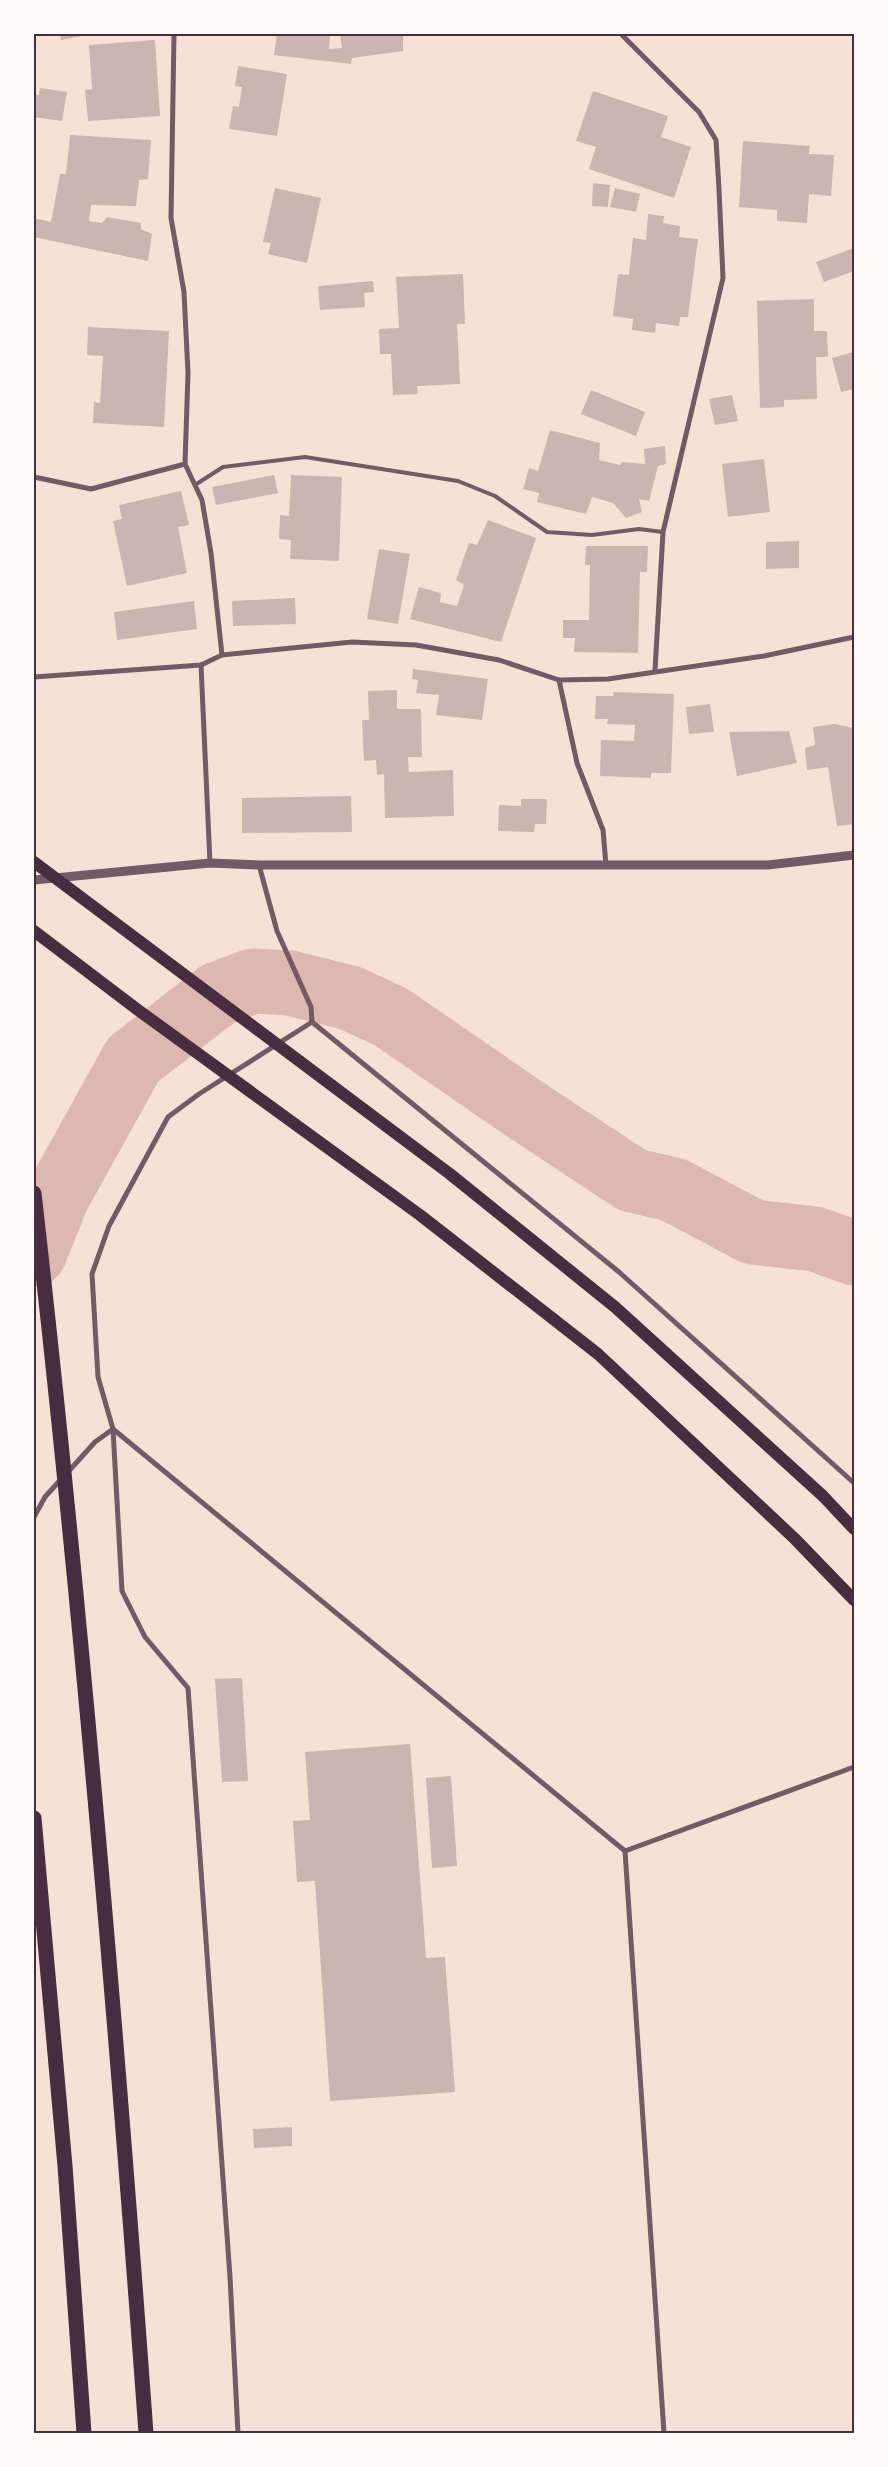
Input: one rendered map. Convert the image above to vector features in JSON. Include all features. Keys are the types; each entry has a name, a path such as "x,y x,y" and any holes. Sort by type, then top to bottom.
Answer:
{"highway":[{"path":"34,1193 82,1649 126,2161 146,2433"},
{"path":"34,1818 65,2166 84,2433"}],"main road":[{"path":"34,862 450,1174 615,1306 823,1496 854,1530"},
{"path":"34,931 238,1084 420,1215 598,1354 795,1539 854,1600"}],"street":[{"path":"174,34 171,218 184,292 188,373 185,464 202,500 211,553 222,655"},
{"path":"621,34 699,112 716,140 723,278 662,532 655,670"},
{"path":"34,477 91,489 185,464"},
{"path":"34,677 201,665 222,655 352,642 416,645 499,660 559,680 608,679 655,670 764,656 854,637"},
{"path":"201,665 210,863"},
{"path":"559,680 577,763 603,830 606,865"},
{"path":"34,880 210,863 259,865 768,865 854,855"},
{"path":"259,865 277,931 311,1007 312,1022 619,1272 854,1483"},
{"path":"238,2433 230,2277 188,1688 145,1637 122,1591 112,1429 98,1377 92,1274 109,1226 168,1117 199,1094 312,1022"},
{"path":"34,1517 45,1497 95,1442 112,1429"},
{"path":"112,1429 625,1851 664,2433"},
{"path":"625,1851 854,1767"}],"lane":[{"path":"195,485 223,467 305,457 458,481 495,496 547,532 592,535 638,529 662,532"}],"building":[{"path":"60,34 87,34 87,35 61,40"},
{"path":"277,34 330,34 329,49 342,48 340,34 403,34 403,51 352,58 351,64 274,55"},
{"path":"155,40 160,116 88,121 85,90 92,89 89,45"},
{"path":"238,66 287,74 277,136 229,129 233,106 239,107 242,87 235,86"},
{"path":"40,88 67,92 62,121 34,117 34,94 39,95"},
{"path":"593,91 668,116 661,137 691,147 674,198 589,169 596,147 576,141"},
{"path":"70,135 151,140 148,179 139,180 136,206 91,205 89,221 102,223 107,217 141,223 141,229 152,234 148,261 34,237 34,218 51,222 60,174 66,174"},
{"path":"743,141 810,146 809,154 834,155 831,196 809,194 807,223 777,221 777,210 739,207"},
{"path":"593,183 610,185 608,207 592,206"},
{"path":"275,188 321,198 307,263 268,254 271,243 263,242"},
{"path":"615,188 640,194 636,212 610,207"},
{"path":"648,214 664,216 663,223 680,226 679,237 698,239 688,317 680,317 679,326 656,323 655,333 632,330 633,319 613,316 618,274 629,275 633,238 646,240"},
{"path":"854,248 854,271 824,282 816,262"},
{"path":"463,274 465,324 457,324 460,384 417,386 418,394 393,395 391,354 380,354 379,329 399,328 396,277"},
{"path":"373,281 374,292 364,293 365,307 320,310 318,286"},
{"path":"814,299 814,331 827,331 828,357 816,357 817,399 784,400 784,407 760,408 757,301"},
{"path":"88,327 169,331 164,427 93,423 94,402 100,403 103,356 87,355"},
{"path":"854,352 854,389 841,392 832,358"},
{"path":"591,390 645,412 636,436 581,414"},
{"path":"732,395 738,421 715,425 709,399"},
{"path":"550,430 600,443 599,460 620,465 622,462 645,464 644,449 665,446 666,464 658,466 649,501 639,499 642,512 626,518 613,503 592,497 586,514 537,502 539,493 523,489 529,468 538,471"},
{"path":"764,459 770,512 728,517 722,464"},
{"path":"274,475 278,493 216,505 212,487"},
{"path":"291,475 342,477 339,561 290,559 291,540 279,539 280,515 289,516"},
{"path":"181,491 189,525 178,527 187,573 127,586 113,521 122,519 119,505"},
{"path":"488,520 536,538 501,642 410,619 419,587 441,593 440,602 457,606 464,585 456,580 469,543 477,545"},
{"path":"799,541 799,568 766,569 766,542"},
{"path":"586,546 648,546 647,572 640,572 638,653 574,652 575,638 563,638 563,620 589,620 590,565 585,565"},
{"path":"379,549 410,554 398,624 367,619"},
{"path":"295,598 296,624 233,626 232,601"},
{"path":"194,601 197,629 117,640 114,612"},
{"path":"413,669 488,679 482,720 436,715 439,695 416,693 418,680 412,679"},
{"path":"397,690 397,709 421,709 422,757 408,757 409,772 453,770 454,816 385,818 384,774 377,775 376,760 364,761 362,720 369,720 368,691"},
{"path":"613,692 674,694 671,773 651,773 651,778 600,776 601,740 634,741 635,725 607,724 608,719 595,719 596,696 614,696"},
{"path":"710,704 714,732 689,734 686,707"},
{"path":"834,724 854,728 854,824 837,826 828,767 807,770 805,748 815,745 813,727"},
{"path":"789,731 797,763 737,776 729,732"},
{"path":"351,796 352,832 242,833 242,798"},
{"path":"521,799 547,799 546,824 535,824 534,832 498,831 499,805 521,806"},
{"path":"242,1678 248,1781 222,1782 215,1679"},
{"path":"410,1744 426,1958 445,1957 455,2092 330,2101 315,1881 297,1882 293,1821 310,1820 305,1752"},
{"path":"451,1776 457,1866 432,1868 426,1778"},
{"path":"292,2127 292,2146 254,2148 253,2129"}],"waterway":[{"path":"34,1254 57,1197 133,1060 218,994 253,981 290,983 350,998 391,1017 632,1180 674,1190 753,1232 815,1239 854,1253"}]}
